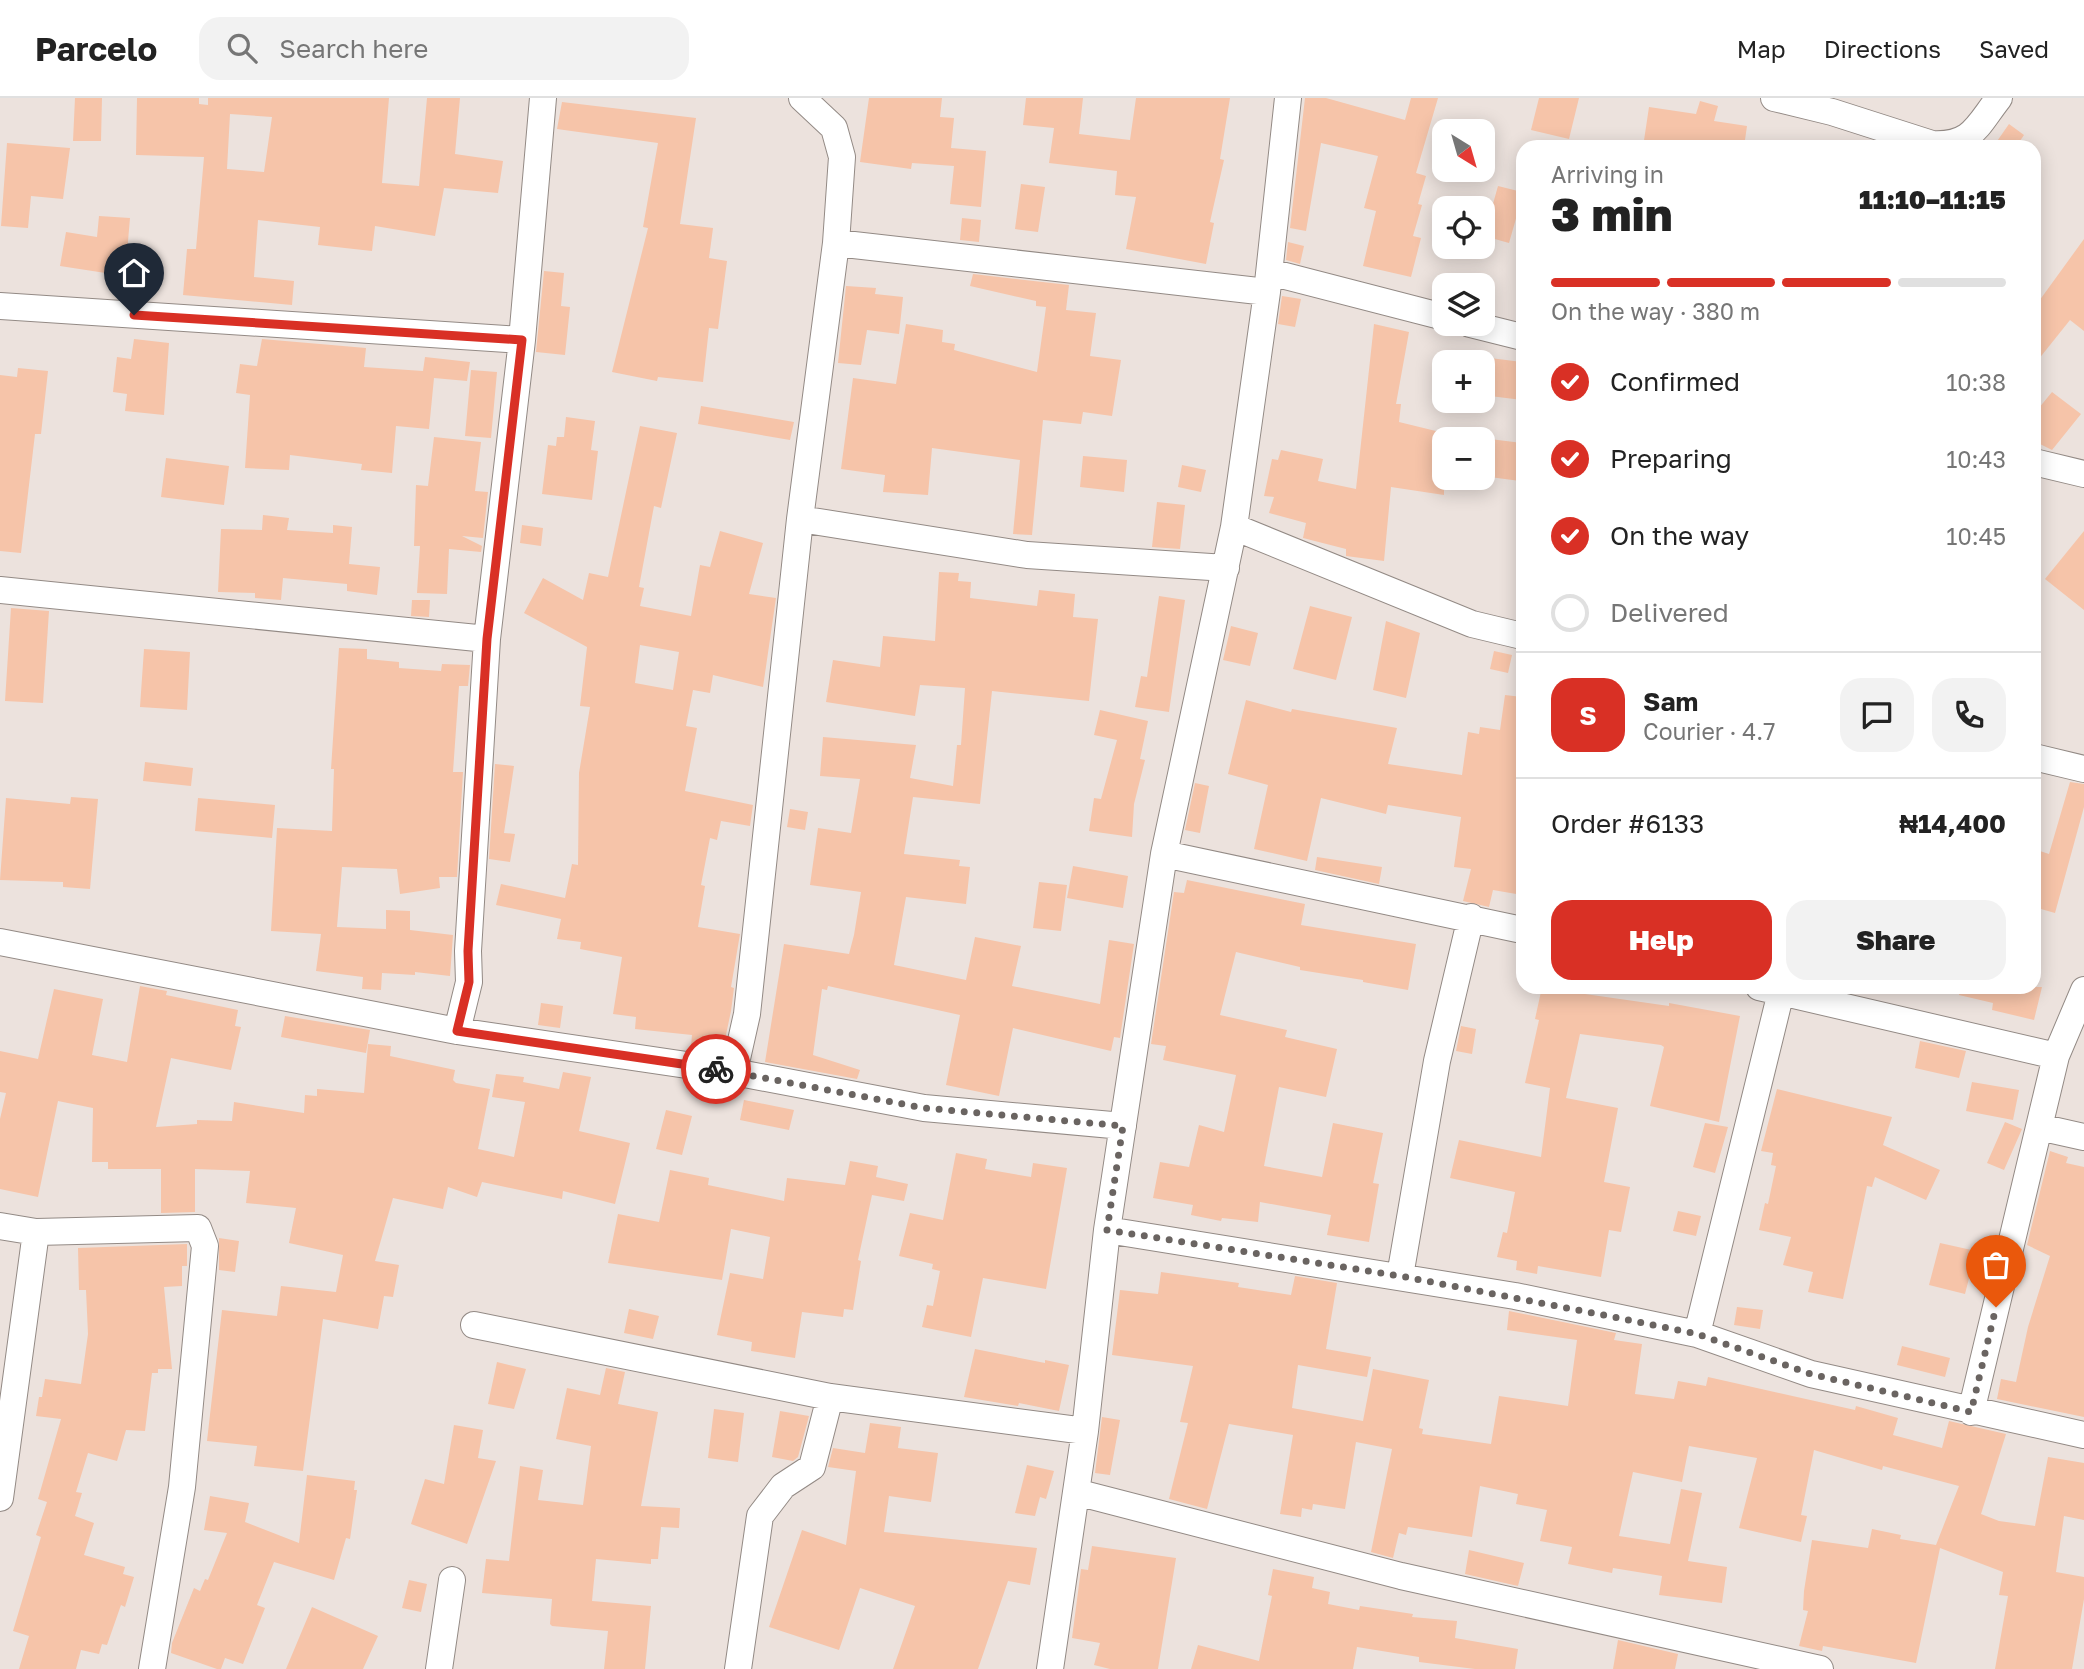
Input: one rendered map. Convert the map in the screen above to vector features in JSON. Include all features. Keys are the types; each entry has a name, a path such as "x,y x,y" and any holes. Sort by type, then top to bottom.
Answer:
{"street":[{"path":"457,1031 469,982 469,938 487,639 522,340 543,98"},
{"path":"734,1072 747,1014 800,519 836,243 842,157 834,128 802,98 792,98"},
{"path":"1050,1669 1085,1431 1107,1230 1164,855 1234,527 1268,282 1288,98"},
{"path":"1774,98 1832,111 1920,140"},
{"path":"1964,140 1999,98"},
{"path":"836,243 1268,282 1432,315"},
{"path":"0,306 522,340"},
{"path":"1495,330 1516,336"},
{"path":"2041,464 2084,474"},
{"path":"800,519 1027,555 1226,568"},
{"path":"1234,527 1472,624 1516,635"},
{"path":"0,590 487,639"},
{"path":"2041,759 2084,769"},
{"path":"1164,855 1516,928"},
{"path":"1400,1276 1437,1061 1471,917"},
{"path":"0,942 457,1031 734,1072 924,1108 1123,1126"},
{"path":"1971,1412 2056,1056 2084,990"},
{"path":"1697,1334 1769,994"},
{"path":"1787,994 2056,1056"},
{"path":"2039,1127 2084,1137"},
{"path":"0,1226 36,1232 198,1228 205,1246 182,1487 152,1669"},
{"path":"1107,1230 1400,1276 1697,1334 1811,1374 1971,1412 2084,1435"},
{"path":"0,1498 7,1397 36,1232"},
{"path":"474,1325 830,1398 1085,1431"},
{"path":"738,1669 760,1516 783,1486 812,1467 830,1398"},
{"path":"1076,1492 1401,1576 1810,1668"},
{"path":"439,1669 452,1580"}],"building":[{"path":"75,98 102,98 101,141 73,141"},
{"path":"137,98 199,98 199,104 208,105 208,98 389,98 382,183 419,186 427,98 460,98 455,154 503,161 498,193 444,188 435,236 375,226 372,251 318,245 320,227 258,220 254,277 294,281 292,305 183,295 187,249 196,249 204,157 136,155","holes":["230,114 272,117 264,172 227,169"]},
{"path":"869,98 942,98 940,117 954,118 951,148 986,151 981,207 950,204 954,166 912,163 911,169 860,162"},
{"path":"1026,98 1083,98 1079,134 1130,140 1136,98 1230,98 1220,159 1224,160 1210,222 1214,223 1206,264 1126,249 1136,197 1115,195 1117,171 1049,163 1054,128 1023,125"},
{"path":"1305,98 1326,98 1405,120 1411,98 1438,98 1416,173 1426,176 1418,204 1422,205 1413,236 1421,238 1411,277 1363,266 1376,211 1364,208 1378,156 1321,143 1306,231 1290,228"},
{"path":"1539,98 1579,98 1569,139 1531,130"},
{"path":"1700,101 1718,106 1714,121 1747,126 1745,140 1644,140 1649,107 1696,114"},
{"path":"562,102 696,118 680,224 713,228 709,258 727,261 718,329 709,328 703,382 658,377 657,381 612,372 648,228 643,227 658,143 557,129"},
{"path":"2009,124 2024,135 2021,140 1998,140"},
{"path":"7,143 70,148 63,199 31,196 28,228 1,226"},
{"path":"1021,184 1045,187 1038,232 1015,229"},
{"path":"1498,186 1516,190 1516,218 1509,243 1495,239 1495,197"},
{"path":"99,216 130,218 125,276 60,266 66,232 97,237"},
{"path":"962,218 981,220 979,242 960,240"},
{"path":"2084,239 2084,331 2070,320 2041,356 2041,298"},
{"path":"1288,242 1304,246 1300,264 1286,260"},
{"path":"544,271 564,273 561,306 570,307 565,355 536,352"},
{"path":"973,274 1069,285 1066,310 1096,313 1090,356 1121,360 1112,416 1083,412 1081,424 1043,420 1032,535 1013,534 1020,460 932,448 928,495 883,492 885,475 841,469 853,378 896,384 906,324 943,330 942,342 955,344 954,350 1037,372 1046,307 1036,306 1036,301 970,286"},
{"path":"846,286 876,288 875,294 903,297 899,334 867,330 861,365 838,363"},
{"path":"1282,296 1301,299 1295,327 1278,324"},
{"path":"1374,324 1409,332 1396,404 1401,404 1399,422 1432,430 1432,490 1444,490 1444,495 1391,487 1384,561 1346,556 1346,549 1303,538 1306,523 1269,513 1274,497 1264,496 1272,459 1278,460 1281,450 1323,459 1318,481 1356,489"},
{"path":"134,339 169,343 164,415 125,411 127,394 113,392 117,357 131,359"},
{"path":"262,339 366,348 364,367 423,371 425,357 470,362 467,381 434,378 429,429 396,426 392,473 361,470 362,464 290,455 289,470 245,468 250,395 236,393 240,364 257,366"},
{"path":"1495,359 1516,361 1516,399 1495,397"},
{"path":"18,368 48,371 41,434 35,434 21,553 0,551 0,375 17,377"},
{"path":"471,370 497,372 491,438 465,436"},
{"path":"2052,392 2081,414 2052,450 2041,444 2041,405"},
{"path":"701,406 794,422 790,440 698,424"},
{"path":"566,417 595,421 591,450 598,451 592,500 542,494 548,445 556,446 557,437 564,437"},
{"path":"640,426 677,433 661,508 654,506 639,587 644,588 640,606 691,616 700,565 710,567 720,531 763,543 749,594 776,598 763,687 713,675 710,693 693,690 686,726 697,728 685,791 753,805 750,826 721,821 717,840 710,838 701,885 705,886 698,927 740,934 731,987 734,988 731,1011 723,1049 691,1046 692,1035 635,1029 636,1017 613,1014 622,957 580,949 581,942 557,939 561,919 496,905 501,884 565,898 572,864 578,865 579,773 590,707 580,706 587,647 524,613 543,578 583,600 589,573 608,577","holes":["640,645 679,652 673,690 635,683"]},
{"path":"434,437 481,442 475,491 488,492 483,538 462,536 482,546 481,552 449,549 447,594 417,593 420,546 414,546 416,485 428,486"},
{"path":"1495,440 1516,442 1516,480 1495,478"},
{"path":"1083,456 1127,460 1124,492 1080,487"},
{"path":"166,458 229,466 224,505 161,497"},
{"path":"1182,465 1206,470 1201,492 1178,487"},
{"path":"1157,502 1185,505 1180,549 1152,547"},
{"path":"263,515 289,518 287,530 333,533 333,525 352,527 349,564 380,567 377,595 347,591 347,584 283,578 281,600 255,598 255,593 218,592 221,529 262,530"},
{"path":"522,525 543,528 541,546 520,543"},
{"path":"2084,531 2084,610 2045,579"},
{"path":"939,572 959,573 958,581 971,582 970,598 1037,606 1039,590 1075,594 1073,617 1098,619 1089,701 992,691 980,804 913,797 904,854 960,860 959,866 970,867 966,904 906,897 894,965 966,980 975,937 1021,946 1012,986 1100,1004 1109,940 1134,944 1120,1038 1114,1037 1111,1051 1013,1028 999,1096 946,1085 960,1015 828,986 827,990 822,989 813,1055 860,1070 857,1079 765,1062 784,944 849,954 854,935 861,892 810,885 818,828 851,833 860,779 820,776 823,737 916,745 910,778 953,786 957,745 961,745 965,688 920,685 915,716 826,702 833,660 880,667 883,636 935,641"},
{"path":"1159,596 1185,600 1169,712 1135,707 1141,676 1147,677"},
{"path":"412,600 430,600 429,617 411,616"},
{"path":"1310,606 1352,617 1336,680 1293,669"},
{"path":"11,608 49,611 43,703 5,701"},
{"path":"1386,621 1420,633 1406,698 1373,690"},
{"path":"1231,626 1258,633 1250,666 1223,660"},
{"path":"339,648 367,649 367,659 399,662 399,668 441,671 442,664 470,665 468,686 459,686 453,772 463,772 457,877 439,877 440,888 400,894 397,869 342,867 337,927 386,929 386,910 410,911 410,930 453,935 450,976 415,972 415,975 382,973 381,990 362,989 363,977 316,971 321,934 271,931 277,828 332,831 334,769 331,769"},
{"path":"144,649 190,652 187,710 140,707"},
{"path":"1494,651 1512,655 1508,673 1490,669"},
{"path":"1505,695 1516,696 1516,894 1493,890 1489,907 1463,901 1471,869 1454,867 1461,817 1388,805 1386,814 1321,798 1307,861 1254,849 1268,785 1228,774 1246,700 1291,712 1292,709 1397,728 1388,764 1462,775 1468,732 1479,734 1480,727 1500,730"},
{"path":"1100,710 1148,721 1140,759 1145,760 1134,804 1132,837 1089,831 1094,798 1101,799 1117,740 1094,735"},
{"path":"145,762 193,768 191,786 143,781"},
{"path":"495,764 514,766 504,833 515,834 510,862 489,859"},
{"path":"2070,782 2084,784 2084,807 2055,913 2041,909 2041,851 2049,854"},
{"path":"1195,783 1209,786 1200,833 1185,830"},
{"path":"71,797 98,799 90,889 63,887 63,882 0,880 6,798 70,804"},
{"path":"198,798 275,805 272,838 195,831"},
{"path":"790,809 808,812 805,830 787,827"},
{"path":"1317,857 1382,867 1379,884 1315,870"},
{"path":"1073,866 1128,876 1123,908 1067,898"},
{"path":"1187,880 1305,904 1301,925 1416,944 1408,990 1300,970 1300,967 1236,952 1220,1015 1287,1030 1285,1037 1337,1049 1326,1097 1279,1087 1264,1166 1322,1177 1333,1123 1383,1133 1373,1183 1379,1184 1369,1242 1327,1235 1331,1215 1260,1202 1258,1222 1222,1218 1221,1221 1191,1215 1193,1205 1153,1198 1160,1162 1189,1167 1199,1125 1224,1132 1236,1075 1163,1060 1166,1046 1151,1044 1174,892 1184,893"},
{"path":"1039,882 1067,885 1061,931 1033,928"},
{"path":"140,986 167,991 166,995 238,1010 235,1026 241,1027 231,1070 171,1058 156,1127 197,1124 197,1120 232,1121 234,1102 304,1113 305,1095 317,1096 317,1089 364,1093 368,1044 391,1046 390,1056 455,1070 453,1080 456,1083 490,1089 478,1149 514,1157 525,1102 492,1097 496,1074 524,1077 523,1082 559,1089 563,1072 591,1077 579,1131 630,1143 615,1204 563,1191 562,1199 482,1182 477,1197 448,1187 443,1209 393,1198 375,1261 399,1265 393,1297 384,1296 378,1329 323,1319 303,1471 254,1466 257,1446 207,1441 222,1310 277,1316 281,1286 336,1292 343,1255 289,1243 296,1208 246,1203 250,1171 195,1169 195,1212 161,1213 161,1169 108,1169 108,1162 92,1162 93,1108 58,1101 38,1197 0,1189 0,1119 6,1093 0,1092 0,1051 38,1059 54,989 103,999 92,1055 127,1062"},
{"path":"1540,994 1585,994 1669,1006 1669,1003 1740,1016 1719,1122 1650,1106 1664,1047 1661,1045 1580,1034 1566,1098 1618,1108 1604,1182 1630,1187 1621,1232 1609,1230 1601,1277 1538,1266 1537,1274 1516,1270 1517,1261 1497,1257 1503,1232 1507,1233 1515,1192 1450,1178 1459,1140 1541,1157 1550,1088 1525,1083 1539,1020 1535,1019"},
{"path":"2040,994 2034,1020 1992,1010 1993,1003 1959,995"},
{"path":"541,1003 563,1006 560,1028 538,1025"},
{"path":"285,1016 370,1030 366,1053 281,1037"},
{"path":"1461,1026 1476,1029 1472,1054 1456,1051"},
{"path":"1920,1041 1966,1051 1959,1078 1915,1068"},
{"path":"1972,1082 2019,1090 2013,1120 1966,1111"},
{"path":"1777,1089 1892,1117 1883,1145 1940,1170 1926,1200 1875,1177 1872,1187 1867,1186 1843,1299 1808,1292 1813,1272 1783,1265 1791,1237 1759,1230 1776,1166 1771,1165 1773,1153 1761,1151"},
{"path":"744,1100 794,1110 789,1130 740,1120"},
{"path":"666,1110 692,1116 682,1155 656,1149"},
{"path":"2005,1122 2022,1129 2004,1170 1987,1163"},
{"path":"1705,1123 1728,1127 1715,1173 1693,1167"},
{"path":"2050,1151 2068,1157 2066,1163 2084,1167 2084,1417 1997,1399 2001,1379 2016,1382 2028,1327 2050,1256 2027,1245"},
{"path":"956,1153 987,1159 985,1169 1031,1177 1033,1163 1067,1168 1046,1289 983,1278 971,1337 922,1327 927,1305 933,1306 940,1271 932,1269 933,1264 899,1256 910,1213 943,1220"},
{"path":"850,1161 878,1166 876,1177 908,1184 904,1201 872,1195 858,1260 861,1261 853,1310 844,1309 843,1317 802,1312 795,1358 751,1351 752,1342 717,1335 730,1273 763,1279 770,1237 731,1229 722,1280 608,1263 618,1214 659,1222 670,1170 709,1178 708,1185 784,1201 787,1178 845,1185"},
{"path":"1678,1211 1701,1216 1696,1236 1673,1231"},
{"path":"219,1238 239,1241 235,1272 219,1270"},
{"path":"1940,1243 1976,1251 1965,1294 1929,1285"},
{"path":"187,1244 187,1266 182,1266 182,1286 164,1287 172,1369 158,1369 158,1373 152,1373 145,1431 126,1430 117,1461 88,1453 76,1492 82,1493 75,1516 94,1523 84,1555 125,1567 123,1574 134,1577 125,1607 121,1605 107,1645 102,1644 99,1654 81,1650 76,1669 19,1669 29,1636 13,1631 41,1537 36,1535 47,1502 38,1499 61,1419 36,1416 39,1397 42,1397 45,1379 81,1384 88,1334 86,1290 79,1290 78,1248"},
{"path":"1161,1272 1239,1283 1238,1287 1291,1295 1295,1276 1337,1283 1326,1349 1371,1357 1367,1377 1298,1365 1292,1408 1363,1421 1373,1369 1429,1380 1419,1428 1423,1429 1422,1434 1491,1444 1499,1396 1568,1406 1577,1340 1507,1330 1509,1311 1616,1333 1614,1340 1642,1344 1635,1394 1674,1399 1678,1381 1706,1386 1708,1377 1855,1410 1856,1406 1898,1418 1893,1435 1942,1448 1949,1421 2006,1434 1981,1514 1999,1521 2035,1526 2048,1457 2084,1463 2084,1520 2064,1516 2056,1572 2084,1577 2084,1599 2072,1669 1995,1669 2008,1596 1999,1595 2003,1572 1940,1548 1916,1663 1823,1646 1822,1651 1799,1646 1808,1611 1803,1610 1804,1591 1812,1540 1868,1548 1872,1529 1901,1535 1900,1539 1936,1545 1959,1486 1883,1466 1882,1470 1814,1450 1801,1515 1807,1516 1801,1542 1739,1528 1757,1458 1689,1446 1682,1482 1633,1472 1619,1536 1670,1544 1681,1489 1702,1493 1688,1561 1727,1567 1722,1603 1659,1595 1662,1576 1613,1568 1612,1573 1568,1564 1572,1547 1540,1541 1547,1510 1516,1504 1518,1494 1480,1486 1472,1537 1408,1527 1406,1535 1399,1533 1393,1558 1371,1552 1392,1449 1356,1442 1345,1509 1313,1504 1312,1510 1302,1508 1301,1517 1280,1514 1293,1435 1229,1424 1207,1509 1169,1499 1188,1423 1180,1422 1193,1366 1112,1355 1120,1290 1158,1294"},
{"path":"1737,1307 1763,1310 1760,1329 1734,1325"},
{"path":"629,1309 659,1316 653,1339 624,1333"},
{"path":"1902,1346 1950,1358 1945,1377 1897,1365"},
{"path":"975,1349 1069,1365 1059,1411 964,1397"},
{"path":"497,1362 526,1369 514,1409 488,1404"},
{"path":"606,1368 625,1372 618,1404 658,1412 641,1506 680,1508 679,1528 661,1527 658,1559 651,1559 651,1564 596,1559 592,1601 651,1606 645,1669 604,1669 608,1631 552,1626 552,1599 482,1593 486,1559 509,1561 520,1466 543,1470 538,1500 583,1505 591,1446 556,1439 567,1388 600,1395"},
{"path":"714,1409 744,1413 738,1462 708,1458"},
{"path":"780,1411 809,1416 798,1457 793,1461 772,1457"},
{"path":"1102,1417 1120,1420 1110,1475 1095,1473"},
{"path":"870,1423 901,1427 898,1448 938,1453 931,1502 889,1496 884,1532 1037,1548 1030,1585 1008,1581 978,1669 893,1669 915,1606 860,1588 839,1650 769,1627 802,1530 846,1545 856,1471 828,1467 833,1448 865,1453"},
{"path":"454,1425 483,1430 478,1458 496,1461 467,1544 411,1524 425,1479 444,1484"},
{"path":"1027,1465 1054,1471 1046,1499 1040,1497 1035,1516 1015,1513"},
{"path":"307,1475 355,1481 354,1490 357,1490 350,1539 346,1538 334,1580 274,1562 257,1605 265,1608 243,1664 225,1658 221,1669 217,1669 171,1653 172,1643 194,1588 200,1591 205,1579 208,1580 227,1533 204,1530 210,1496 249,1503 245,1522 299,1543"},
{"path":"1092,1546 1176,1558 1158,1669 1110,1669 1094,1665 1100,1643 1072,1638 1081,1569 1088,1570"},
{"path":"1469,1550 1524,1563 1518,1586 1465,1574"},
{"path":"1273,1569 1314,1577 1312,1588 1330,1592 1328,1604 1359,1610 1360,1606 1413,1614 1412,1617 1457,1621 1455,1638 1518,1649 1515,1669 1475,1669 1419,1662 1419,1657 1357,1647 1353,1669 1191,1669 1198,1645 1259,1661 1272,1596 1268,1595"},
{"path":"409,1580 427,1584 421,1612 402,1608"},
{"path":"312,1607 378,1636 363,1669 286,1669"},
{"path":"1618,1640 1678,1654 1675,1669 1613,1669"}],"way so far":[{"path":"716,1069 924,1108 1123,1126 1107,1230 1515,1296 1697,1334 1811,1374 1971,1412 1996,1307"}],"route":[{"path":"134,315 522,340 487,639 468,951 469,982 457,1031 716,1069"}]}
